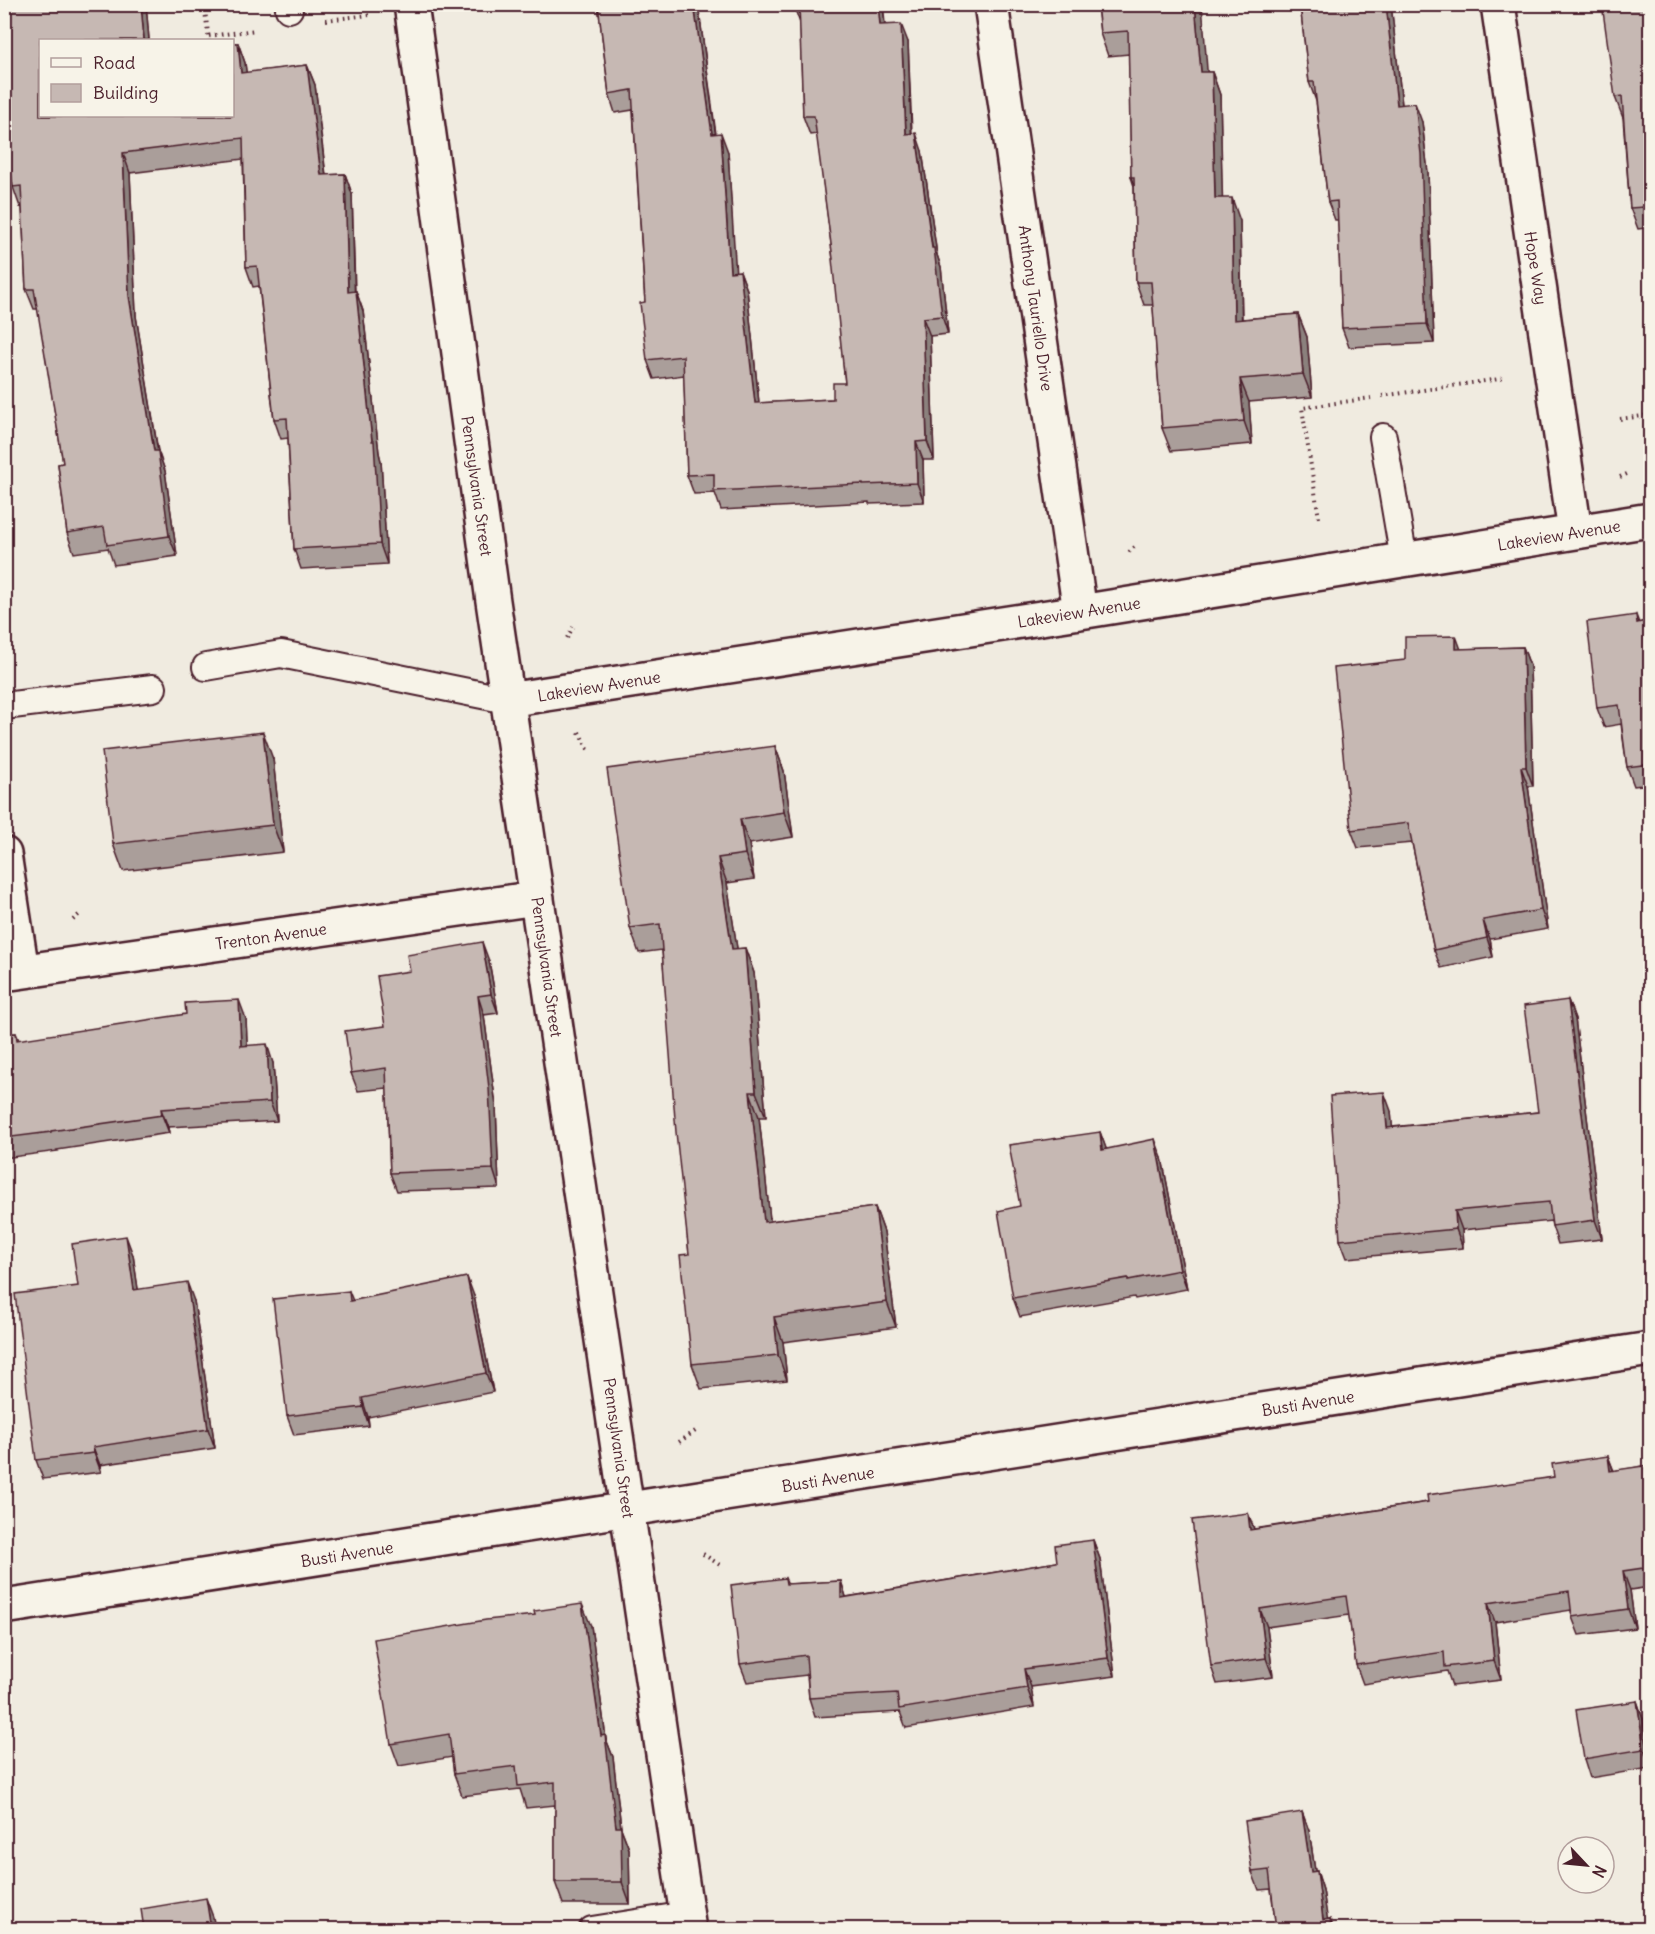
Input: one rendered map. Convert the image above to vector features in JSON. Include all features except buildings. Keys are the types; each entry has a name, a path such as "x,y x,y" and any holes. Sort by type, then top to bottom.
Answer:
{"street":[{"name":"Pennsylvania Street","path":"411,4 507,700 688,1922"},
{"name":"Anthony Tauriello Drive","path":"991,4 1080,612"},
{"name":"Hope Way","path":"1498,4 1575,532"},
{"name":"Lakeview Avenue","path":"507,700 1080,612 1650,520"},
{"path":"4,854 13,972"},
{"name":"Trenton Avenue","path":"13,972 537,898"},
{"name":"Busti Avenue","path":"4,1607 1650,1349"}],"lane":[{"path":"1383,437 1404,560"},
{"path":"206,667 281,654 507,700"},
{"path":"4,706 153,688"},
{"path":"591,1929 688,1922"}],"path":[{"path":"204,4 209,39"},
{"path":"1620,419 1650,415"},
{"path":"1620,477 1629,473"},
{"path":"1129,552 1136,546"},
{"path":"567,638 573,627"},
{"path":"578,731 590,753"},
{"path":"72,921 81,913"},
{"path":"679,1442 697,1431"},
{"path":"704,1554 723,1567"}]}
